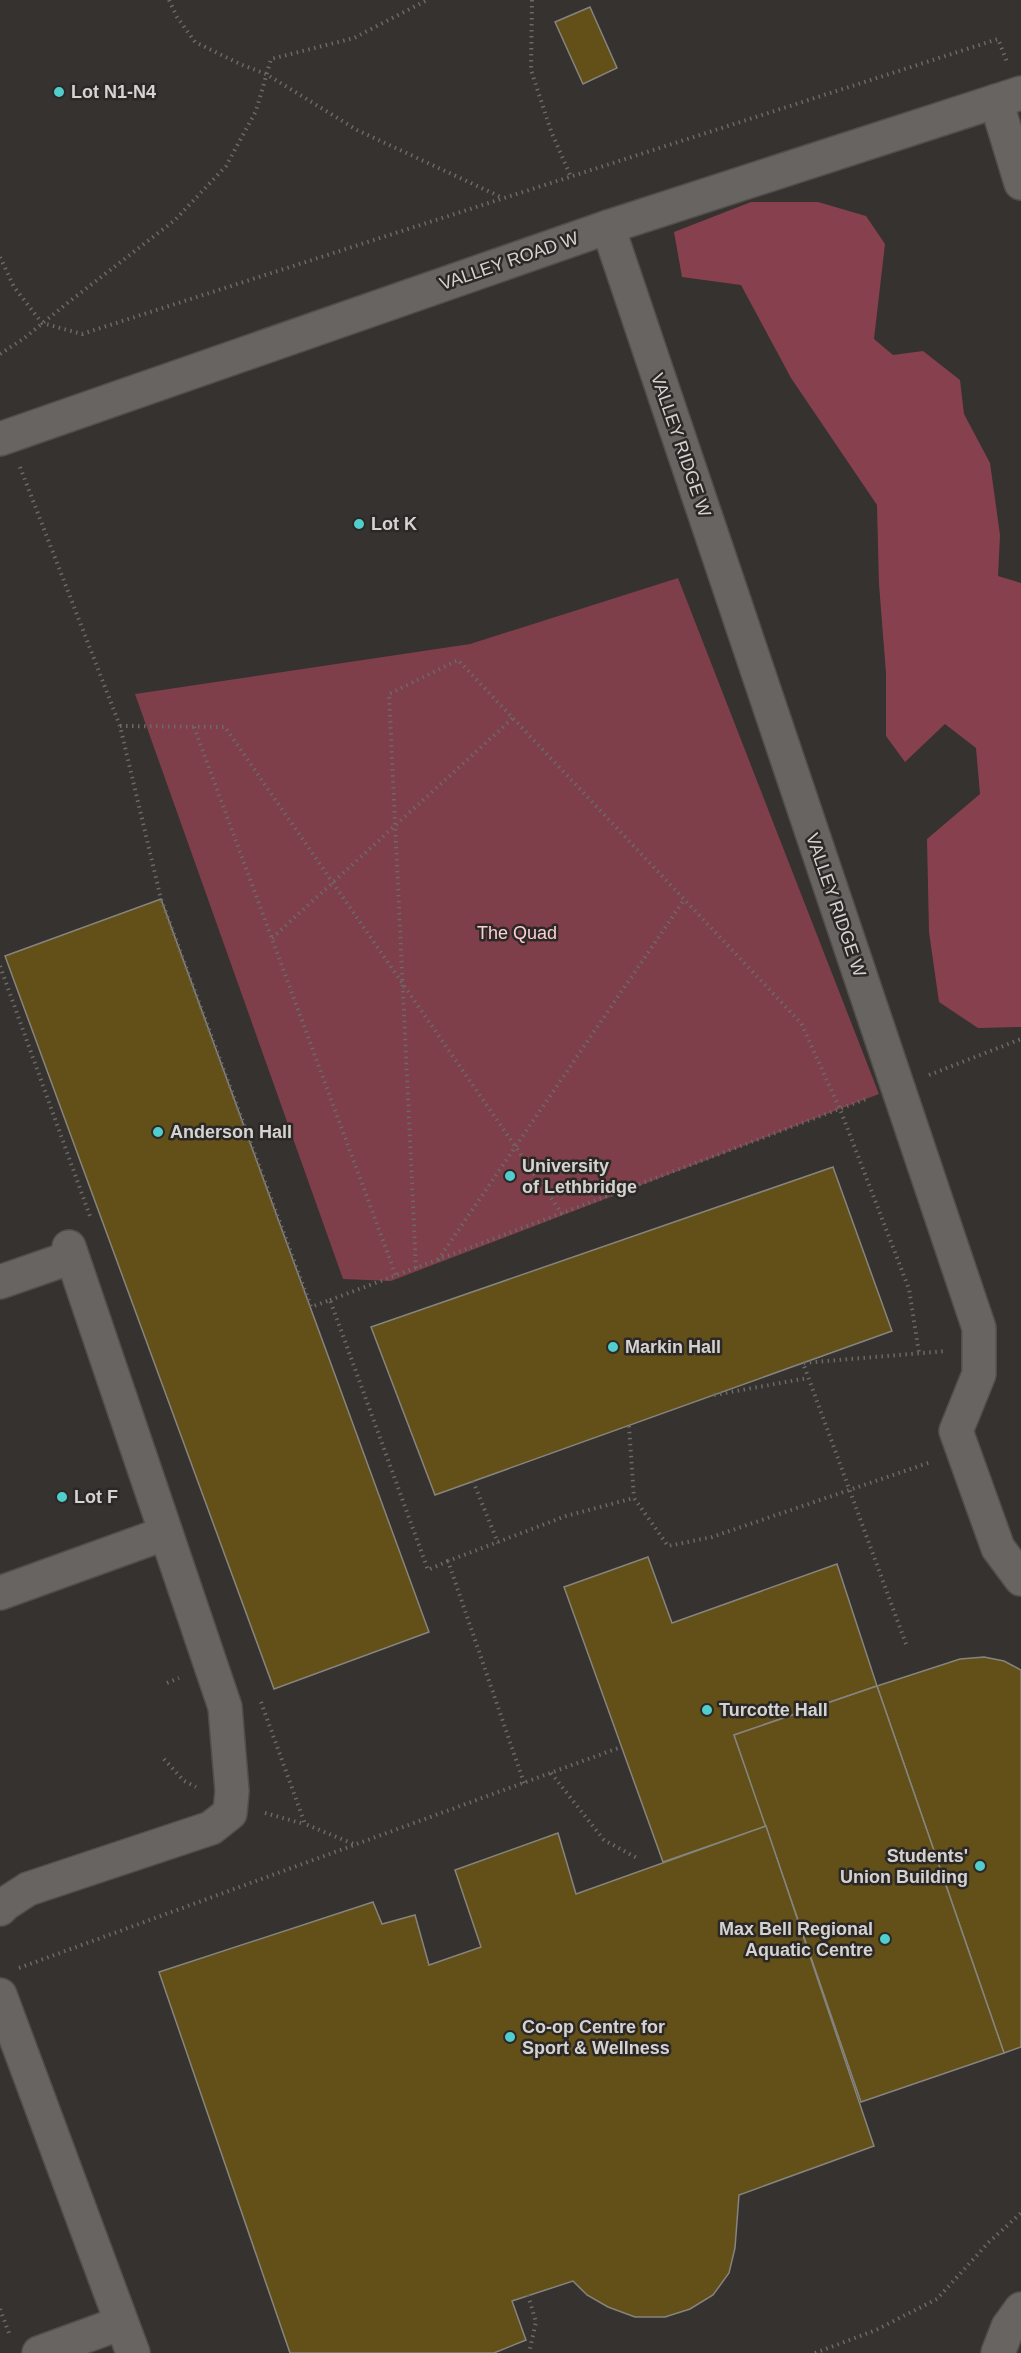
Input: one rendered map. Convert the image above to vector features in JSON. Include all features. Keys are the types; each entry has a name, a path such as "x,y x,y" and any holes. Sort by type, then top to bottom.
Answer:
{"street":[{"path":"1009,97 1021,183"},
{"name":"VALLEY ROAD W","path":"4,437 608,227 1009,97"},
{"name":"VALLEY RIDGE W","path":"608,227 979,1328 979,1374 956,1431 998,1548 1021,1579"},
{"path":"0,1282 70,1252 225,1707 232,1791 230,1813 211,1828 28,1889 5,1904 0,1910"},
{"path":"0,1593 166,1533"},
{"path":"6,1983 133,2353"},
{"path":"998,2353 1008,2327 1021,2309"},
{"path":"39,2353 121,2323"}],"path":[{"path":"170,0 177,17 195,42 266,74 357,130 503,198"},
{"path":"0,354 176,220 226,166 256,111 271,58 354,38 428,0"},
{"path":"532,0 531,70 551,131 571,177"},
{"path":"0,257 14,287 42,323 82,334 998,39"},
{"path":"4,437 120,726 161,899 311,1307 898,1088 1021,1039"},
{"path":"417,1268 388,694 458,660 801,1023 840,1109 909,1289 919,1353"},
{"path":"272,938 514,718"},
{"path":"120,726 225,728 562,1214"},
{"path":"194,727 396,1276"},
{"path":"437,1260 685,899"},
{"path":"330,1300 428,1570 566,1516 634,1498"},
{"path":"906,1644 803,1363 979,1349"},
{"path":"714,1395 808,1378"},
{"path":"629,1426 634,1498 668,1546 712,1537 963,1451"},
{"path":"473,1481 498,1543"},
{"path":"448,1561 524,1783"},
{"path":"6,1983 621,1747"},
{"path":"551,1773 604,1840 637,1858"},
{"path":"815,2353 876,2330 938,2300 989,2242 1021,2213"},
{"path":"528,2295 536,2322 531,2352"}],"green space":[{"name":"The Quad","path":"678,578 879,1094 391,1281 343,1279 135,694 470,644"}],"shaded area":[{"path":"751,202 818,202 866,216 885,244 874,339 893,355 923,351 960,380 964,414 990,463 1000,535 998,576 1021,583 1021,1027 978,1028 939,1002 929,932 927,839 980,794 976,748 945,724 905,762 886,736 886,673 879,584 877,505 791,378 741,285 682,277 674,232"}],"building":[{"path":"590,7 617,68 583,84 555,22"},
{"name":"Anderson Hall","path":"161,899 429,1632 274,1689 5,956"},
{"name":"Markin Hall","path":"833,1167 892,1331 435,1495 371,1327"},
{"name":"Turcotte Hall","path":"648,1557 672,1623 837,1564 877,1686 734,1735 766,1826 663,1862 564,1587"},
{"name":"Students' Union Building","path":"984,1657 1004,1661 1021,1670 1021,2047 1004,2053 877,1686 960,1659"},
{"name":"Max Bell Regional Aquatic Centre","path":"877,1686 1004,2053 861,2102 734,1735"},
{"name":"Co-op Centre for Sport & Wellness","path":"766,1826 874,2146 739,2195 735,2248 729,2273 713,2295 690,2309 665,2317 635,2317 608,2307 587,2295 573,2281 512,2301 526,2340 494,2353 290,2353 159,1972 373,1902 382,1924 415,1915 429,1965 481,1947 455,1870 558,1833 576,1894"}],"place":[{"name":"Lot N1-N4","path":"59,92"},
{"name":"Lot K","path":"359,524"},
{"name":"Anderson Hall","path":"158,1132"},
{"name":"University of Lethbridge","path":"510,1176"},
{"name":"Markin Hall","path":"613,1347"},
{"name":"Lot F","path":"62,1497"},
{"name":"Turcotte Hall","path":"707,1710"},
{"name":"Students' Union Building","path":"980,1866"},
{"name":"Max Bell Regional Aquatic Centre","path":"885,1939"},
{"name":"Co-op Centre for Sport & Wellness","path":"510,2037"}]}
